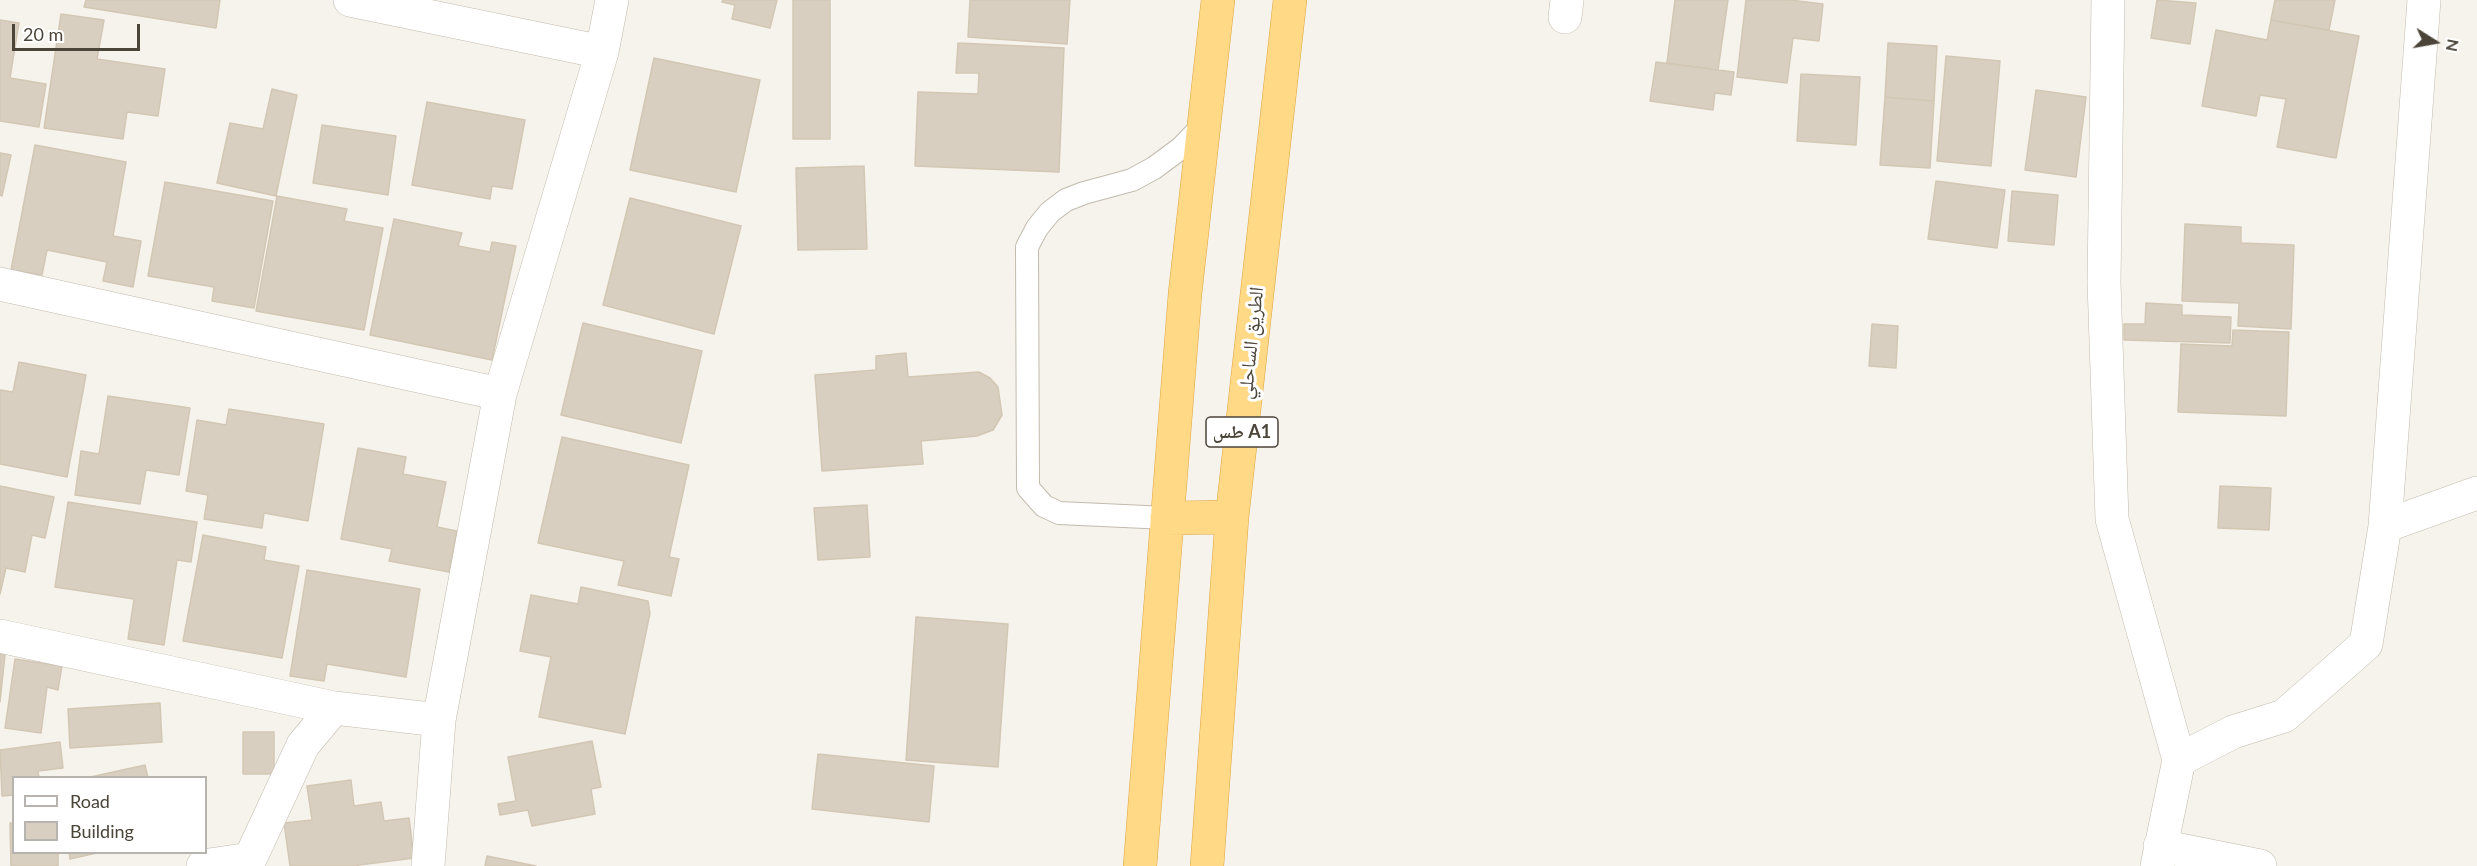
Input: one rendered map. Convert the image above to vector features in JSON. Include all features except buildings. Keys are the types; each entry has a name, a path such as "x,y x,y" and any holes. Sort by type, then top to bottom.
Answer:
{"highway":[{"path":"1140,866 1185,294 1218,0"},
{"name":"الطريق الساحلي","path":"1207,866 1232,517 1290,0"},
{"path":"1167,518 1232,517"}],"street":[{"path":"350,0 602,52"},
{"path":"428,866 439,720 500,394 602,52 612,0"},
{"path":"2108,0 2104,282 2112,519 2179,760 2158,856 2260,866"},
{"path":"2179,760 2233,732 2284,716 2366,644 2385,526 2424,0"},
{"path":"0,284 500,394"},
{"path":"2385,526 2477,494"},
{"path":"0,636 334,708 439,720"},
{"path":"203,866 250,860 303,745 334,708"}],"lane":[{"path":"1167,518 1059,513 1044,506 1028,488 1027,247 1037,228 1050,212 1066,200 1132,180 1154,168 1181,148 1205,123"}]}
